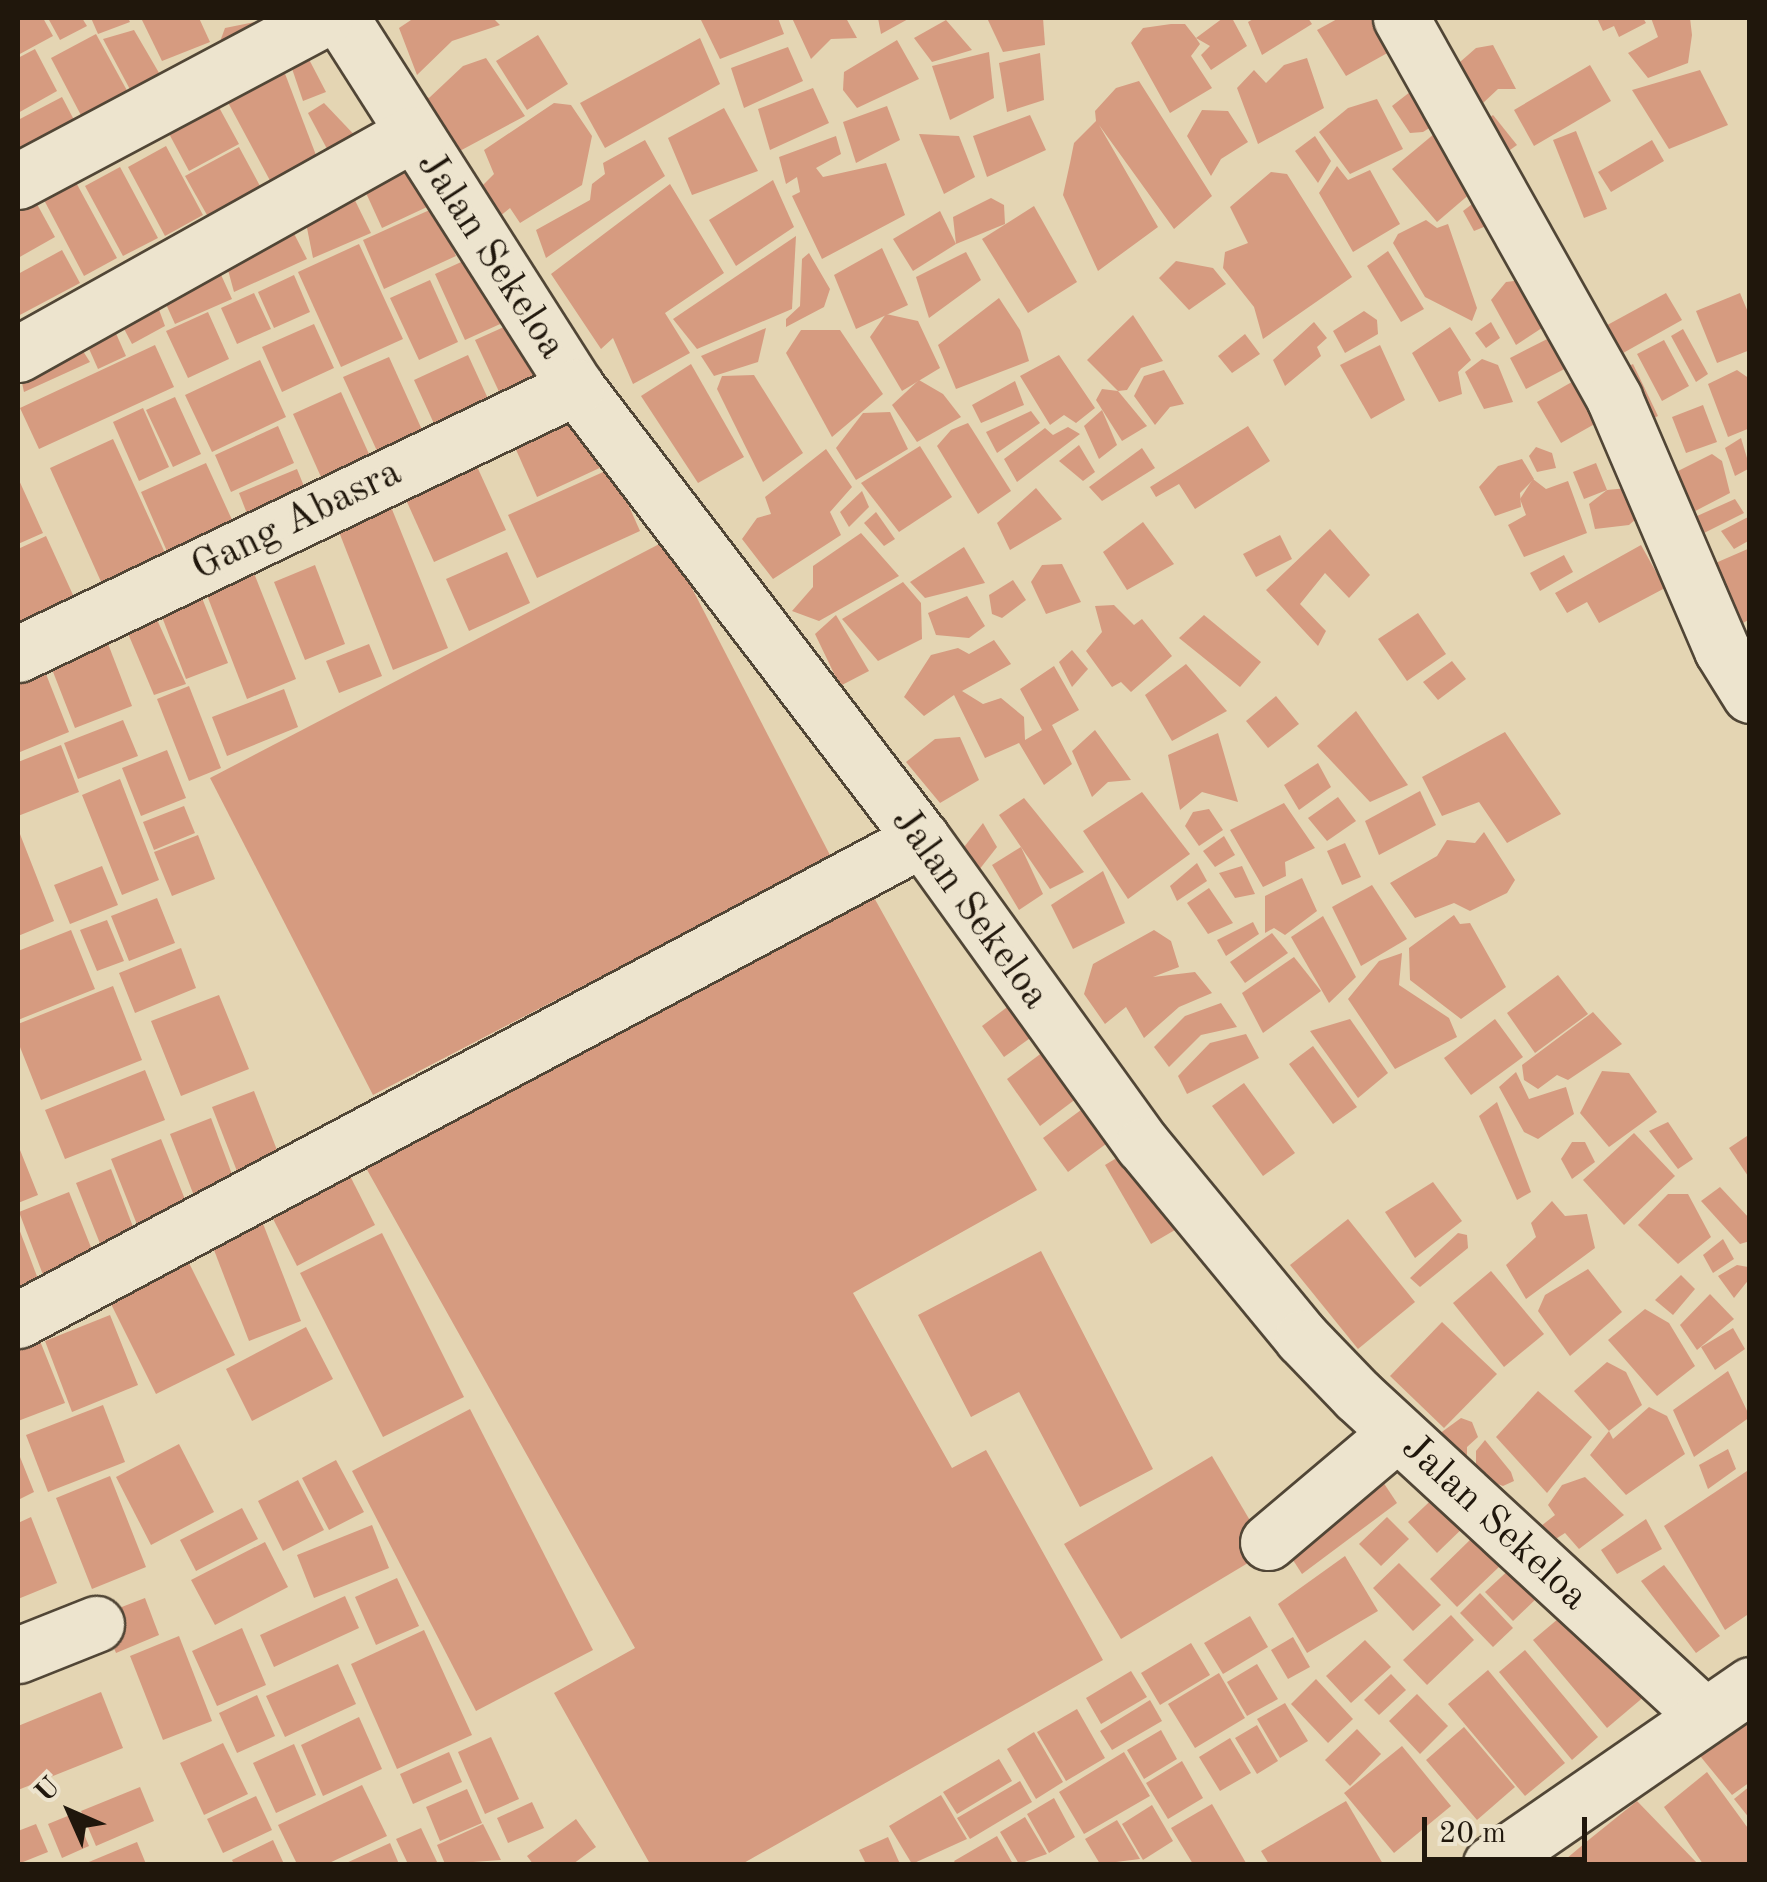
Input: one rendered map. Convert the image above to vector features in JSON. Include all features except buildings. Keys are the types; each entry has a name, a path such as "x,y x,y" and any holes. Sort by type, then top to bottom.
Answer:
{"street":[{"path":"18,181 324,18"},
{"name":"Jalan Sekeloa","path":"341,18 576,387 922,839 1143,1145 1302,1338 1396,1434 1702,1713"},
{"path":"1402,18 1614,398 1740,659"},
{"path":"18,354 412,134"},
{"name":"Gang Abasra","path":"18,654 576,387"},
{"path":"18,1320 922,839"},
{"path":"1268,1542 1396,1434"},
{"path":"18,1655 96,1624"},
{"path":"1491,1864 1702,1713 1750,1685"}]}
